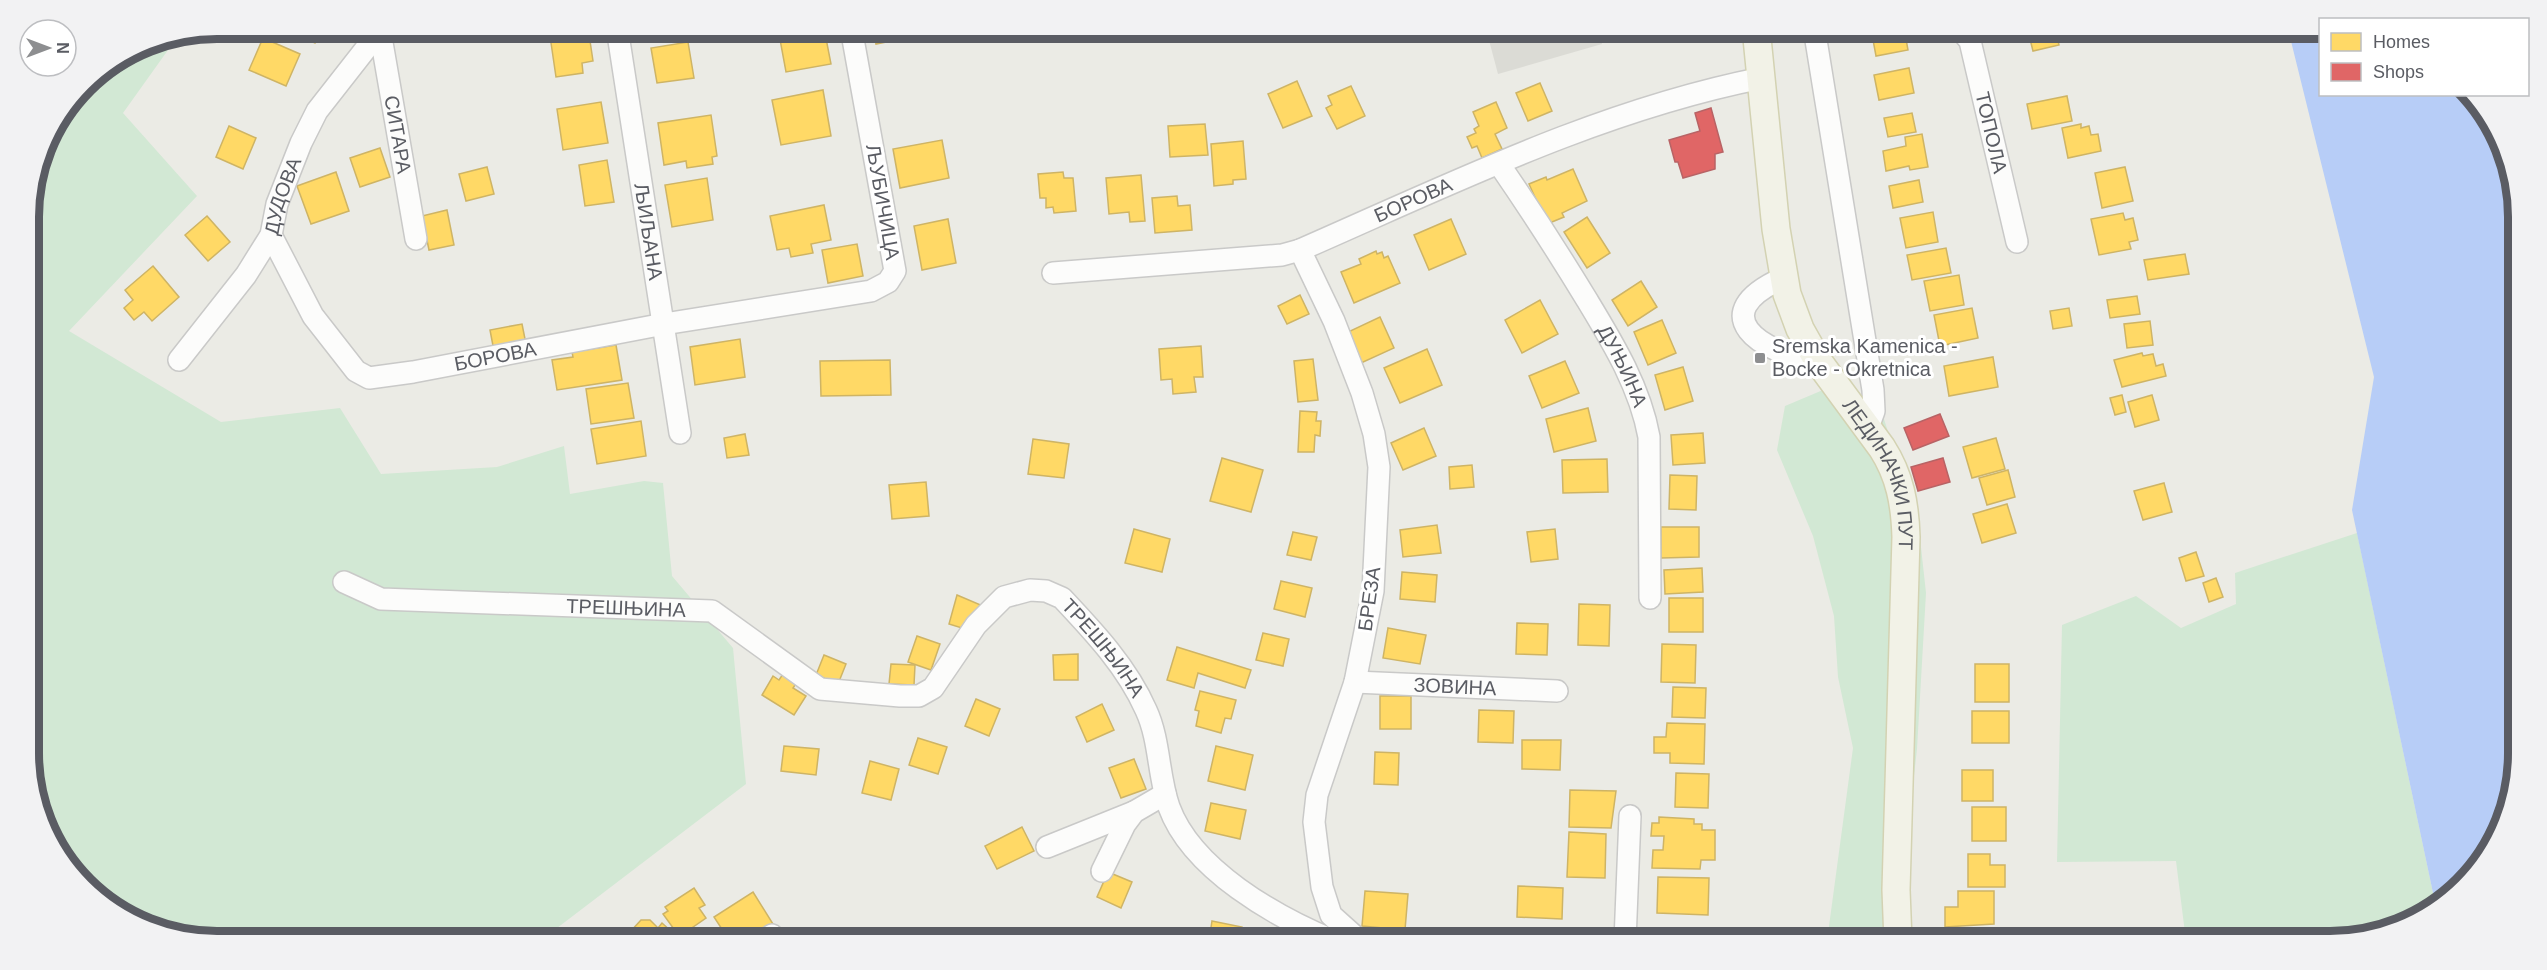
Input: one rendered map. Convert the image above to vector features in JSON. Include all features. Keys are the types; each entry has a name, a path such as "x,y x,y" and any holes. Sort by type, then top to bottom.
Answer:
{"main road":[{"name":"ЛЕДИНАЧКИ ПУТ","path":"1757,39 1776,229 1783,278 1796,320 1818,362 1891,462 1903,496 1905,619 1896,890 1898,931"}],"street":[{"name":"ДУДОВА","path":"179,360 246,275 271,234 277,204 301,143 317,111 373,39"},
{"name":"СИТАРА","path":"383,39 416,239"},
{"name":"ЉИЉАНА","path":"619,39 680,433"},
{"name":"ЉУБИЧИЦА","path":"797,303 872,291 888,282 895,271 853,39"},
{"path":"1816,39 1873,390 1874,411 1867,430"},
{"name":"ТОПОЛА","path":"1968,39 2017,242"},
{"name":"БОРОВА","path":"1053,273 1282,255 1300,250 1575,131 1641,108 1762,78"},
{"name":"ДУЊИНА","path":"1499,164 1603,326 1636,388 1649,437 1650,598"},
{"name":"БОРОВА","path":"271,234 313,316 356,371 369,378 413,372 664,324 797,303"},
{"name":"БРЕЗА","path":"1300,250 1334,321 1362,393 1374,434 1379,467 1373,591 1355,681 1317,795 1314,822 1322,887 1331,915 1349,931"},
{"path":"1783,278 1768,285 1752,297 1746,308 1744,319 1749,333 1759,343 1783,355 1818,362"},
{"name":"ТРЕШЊИНА","path":"344,582 381,598 712,611 820,689 900,696 919,696 933,688 976,625 1004,597 1030,590 1046,591 1062,598 1130,678 1147,712 1165,794 1183,837 1197,854 1284,917 1313,931"},
{"name":"ЗОВИНА","path":"1355,681 1557,691"},
{"path":"1047,847 1134,812 1165,794"},
{"path":"1102,871 1125,824 1134,812"},
{"path":"1625,931 1630,816"}],"shaded area":[{"path":"1489,39 1601,39 1602,44 1498,74"}],"green space":[{"path":"172,45 123,113 197,196 69,331 221,422 340,408 381,474 497,467 564,446 570,494 644,481 663,483 672,576 733,648 746,784 553,931 206,931 160,922 138,913 100,887 83,870 57,832 48,810 39,764 39,206 45,171 57,138 69,118 91,91 128,63"},
{"path":"1823,390 1883,416 1919,529 1926,593 1917,749 1902,883 1905,931 1828,931 1853,748 1838,677 1834,616 1813,536 1777,450 1785,406"},
{"path":"2357,533 2434,897 2419,907 2387,922 2341,931 2185,931 2176,861 2057,862 2062,625 2136,596 2181,628 2236,604 2235,573"}],"water":[{"path":"2290,39 2319,39 2319,96 2460,96 2478,118 2494,149 2502,171 2506,194 2508,217 2508,764 2499,810 2484,842 2456,879 2434,897 2352,510 2374,377"}],"building: Homes":[{"path":"263,39 300,54 286,86 249,70"},
{"path":"550,39 590,41 593,61 582,63 583,73 556,77"},
{"path":"780,39 826,39 831,64 786,72"},
{"path":"875,39 901,39 876,44"},
{"path":"1873,39 1906,39 1908,50 1876,56"},
{"path":"2030,39 2058,39 2059,45 2033,51"},
{"path":"688,42 694,78 657,83 651,48"},
{"path":"1909,68 1914,93 1879,100 1874,75"},
{"path":"1297,81 1312,116 1283,128 1268,94"},
{"path":"1540,83 1552,111 1528,121 1516,93"},
{"path":"1351,86 1365,116 1337,129 1326,108 1332,105 1328,96"},
{"path":"823,90 831,136 781,145 772,100"},
{"path":"2067,96 2072,121 2032,129 2027,104"},
{"path":"601,102 608,143 563,150 557,109"},
{"path":"1496,102 1507,128 1495,134 1502,149 1482,158 1477,146 1472,148 1467,137 1476,133 1474,129 1479,126 1473,112"},
{"path":"1912,113 1916,132 1888,137 1884,118"},
{"path":"711,115 717,156 712,157 713,164 687,168 686,161 664,165 658,123"},
{"path":"1205,124 1208,155 1170,157 1168,126"},
{"path":"2081,124 2081,128 2089,126 2091,135 2098,134 2101,151 2068,158 2062,128"},
{"path":"229,126 256,138 243,169 216,157"},
{"path":"1922,134 1928,167 1910,170 1909,166 1886,171 1883,151 1906,146 1905,137"},
{"path":"942,140 949,178 900,188 893,149"},
{"path":"1243,141 1246,179 1233,180 1233,184 1214,186 1211,144"},
{"path":"380,148 390,177 360,187 350,158"},
{"path":"607,160 614,202 585,206 579,165"},
{"path":"487,167 494,194 466,201 459,174"},
{"path":"2125,167 2133,201 2102,208 2095,173"},
{"path":"1573,169 1587,201 1562,213 1564,217 1547,224 1529,184 1546,177 1547,180"},
{"path":"336,172 349,211 311,224 297,186"},
{"path":"1063,172 1064,178 1073,178 1076,211 1054,213 1053,207 1046,208 1046,198 1040,198 1038,174"},
{"path":"1141,175 1145,221 1130,222 1129,212 1109,214 1106,178"},
{"path":"707,178 713,220 672,227 665,185"},
{"path":"1919,180 1923,202 1893,208 1889,186"},
{"path":"1177,196 1178,206 1190,205 1192,230 1155,233 1152,198"},
{"path":"824,205 831,240 811,244 813,253 791,257 789,248 777,250 770,216"},
{"path":"447,210 454,245 429,250 422,216"},
{"path":"1933,212 1938,242 1906,248 1900,218"},
{"path":"2123,213 2125,220 2133,218 2138,240 2129,242 2131,249 2099,255 2091,219"},
{"path":"207,216 230,242 208,261 185,235"},
{"path":"1587,217 1610,253 1587,268 1564,232"},
{"path":"948,219 956,263 922,270 914,226"},
{"path":"1451,219 1466,254 1429,270 1414,235"},
{"path":"857,244 863,276 828,283 822,250"},
{"path":"1946,248 1951,273 1912,280 1907,255"},
{"path":"1376,251 1377,254 1382,252 1384,258 1388,256 1400,283 1354,303 1341,272 1361,264 1359,259"},
{"path":"2185,254 2189,274 2148,280 2144,260"},
{"path":"153,266 179,297 152,321 144,312 134,320 124,308 133,300 125,290"},
{"path":"1959,275 1964,305 1930,311 1924,281"},
{"path":"1641,281 1657,307 1628,326 1612,300"},
{"path":"1300,295 1309,314 1287,324 1278,306"},
{"path":"2137,296 2140,314 2110,318 2107,300"},
{"path":"1540,300 1558,334 1522,353 1505,320"},
{"path":"1972,308 1978,338 1940,346 1934,315"},
{"path":"2069,308 2072,326 2053,329 2050,311"},
{"path":"1380,317 1394,348 1361,363 1348,332"},
{"path":"1662,320 1676,353 1648,365 1634,332"},
{"path":"2150,321 2153,345 2127,348 2124,324"},
{"path":"522,324 526,344 494,351 490,330"},
{"path":"740,339 745,377 695,385 690,347"},
{"path":"616,345 622,380 557,390 552,360 573,357 572,352"},
{"path":"1201,346 1203,377 1194,377 1196,392 1173,394 1172,379 1161,380 1159,349"},
{"path":"1427,349 1442,385 1400,403 1384,368"},
{"path":"2142,353 2143,356 2153,354 2156,366 2163,364 2166,376 2122,387 2114,360"},
{"path":"1993,357 1998,387 1949,396 1944,366"},
{"path":"1313,359 1318,400 1298,402 1294,361"},
{"path":"890,360 891,395 821,396 820,361"},
{"path":"1565,361 1579,393 1542,408 1529,376"},
{"path":"1683,367 1693,401 1665,410 1655,375"},
{"path":"628,383 634,418 591,424 586,389"},
{"path":"2122,395 2126,412 2115,415 2110,398"},
{"path":"2152,395 2159,420 2135,427 2128,402"},
{"path":"1588,408 1596,441 1554,452 1546,419"},
{"path":"1300,411 1317,412 1316,421 1321,421 1320,436 1315,435 1314,452 1298,452"},
{"path":"641,421 646,456 597,464 591,429"},
{"path":"1424,428 1436,456 1403,470 1391,443"},
{"path":"1703,433 1705,463 1673,465 1671,435"},
{"path":"745,434 749,455 727,458 724,438"},
{"path":"1996,438 2005,469 1972,478 1963,447"},
{"path":"1033,439 1069,444 1064,478 1028,474"},
{"path":"1222,458 1263,470 1251,512 1210,501"},
{"path":"1607,459 1608,492 1563,493 1562,460"},
{"path":"1472,465 1474,487 1450,489 1449,467"},
{"path":"2008,470 2015,497 1987,505 1979,478"},
{"path":"1670,475 1697,476 1696,510 1669,509"},
{"path":"926,482 929,516 892,519 889,485"},
{"path":"2164,483 2172,512 2143,520 2134,491"},
{"path":"2007,504 2016,533 1982,543 1973,514"},
{"path":"1437,525 1441,553 1403,557 1400,530"},
{"path":"1661,527 1699,527 1699,557 1661,558"},
{"path":"1134,529 1170,539 1162,572 1125,563"},
{"path":"1555,529 1558,559 1531,562 1527,532"},
{"path":"1293,532 1317,537 1311,560 1287,555"},
{"path":"2196,552 2204,576 2186,581 2179,558"},
{"path":"1702,568 1703,592 1665,594 1664,570"},
{"path":"1402,572 1437,575 1435,602 1400,599"},
{"path":"2216,578 2223,597 2209,602 2203,583"},
{"path":"1281,581 1312,588 1305,617 1274,609"},
{"path":"957,595 983,606 965,629 949,624"},
{"path":"1669,598 1703,598 1703,632 1669,632"},
{"path":"1579,604 1610,605 1609,646 1578,645"},
{"path":"1517,623 1548,624 1547,655 1516,654"},
{"path":"1388,628 1426,635 1420,664 1383,658"},
{"path":"1263,633 1289,639 1283,666 1256,660"},
{"path":"917,636 940,644 931,670 908,662"},
{"path":"1662,644 1696,645 1695,683 1661,682"},
{"path":"1177,647 1251,670 1245,688 1198,673 1194,688 1167,680"},
{"path":"1078,654 1078,680 1054,680 1053,655"},
{"path":"824,655 846,664 838,684 816,675"},
{"path":"891,664 915,665 914,685 889,684"},
{"path":"1975,664 2009,664 2009,702 1975,702"},
{"path":"783,674 797,682 793,688 806,696 794,715 762,695 773,676 779,680"},
{"path":"1673,687 1706,688 1705,718 1672,717"},
{"path":"1200,691 1236,700 1231,719 1225,718 1221,733 1196,726 1199,711 1195,710"},
{"path":"1380,696 1411,696 1411,729 1380,729"},
{"path":"976,699 1000,709 989,736 965,726"},
{"path":"1102,704 1114,730 1087,742 1076,717"},
{"path":"1479,710 1514,711 1513,743 1478,742"},
{"path":"1972,711 2009,711 2009,743 1972,743"},
{"path":"1667,723 1705,724 1704,764 1670,763 1670,753 1654,753 1654,737 1666,737"},
{"path":"918,738 947,747 938,774 909,765"},
{"path":"1522,740 1561,740 1560,770 1522,769"},
{"path":"784,746 819,749 816,775 781,771"},
{"path":"1216,746 1253,755 1245,790 1208,781"},
{"path":"1375,752 1399,753 1398,785 1374,784"},
{"path":"1134,759 1146,789 1121,798 1109,768"},
{"path":"870,761 899,769 891,800 862,793"},
{"path":"1962,770 1993,770 1993,801 1962,801"},
{"path":"1676,773 1709,774 1708,808 1675,807"},
{"path":"1570,790 1616,791 1611,828 1569,827"},
{"path":"1211,803 1246,810 1240,839 1205,831"},
{"path":"1972,807 2006,807 2006,841 1972,841"},
{"path":"1659,817 1694,819 1694,824 1702,824 1702,830 1715,830 1715,860 1701,860 1700,869 1652,868 1653,850 1663,850 1664,836 1651,836 1652,823 1659,823"},
{"path":"1022,827 1034,851 997,869 985,846"},
{"path":"1569,832 1606,834 1605,878 1567,877"},
{"path":"1968,854 1990,854 1990,865 2005,865 2005,887 1968,887"},
{"path":"1108,872 1132,882 1121,908 1097,897"},
{"path":"1658,877 1709,878 1708,915 1657,913"},
{"path":"1518,886 1563,888 1562,919 1517,917"},
{"path":"694,888 705,905 699,908 706,918 687,931 680,929 675,931 663,914 668,911 665,907"},
{"path":"1365,891 1408,894 1405,930 1362,926"},
{"path":"1958,891 1994,891 1994,924 1945,927 1945,907 1958,907"},
{"path":"753,892 773,924 762,931 748,931 747,929 723,931 714,917"},
{"path":"641,920 650,920 658,928 662,923 671,931 631,931"},
{"path":"1212,921 1242,927 1241,931 1210,931"},
{"path":"1962,929 1997,929 1997,931 1962,931"}],"building: Shops":[{"path":"1711,108 1723,152 1715,154 1715,169 1683,178 1678,162 1675,162 1669,140 1700,131 1695,113"},
{"path":"1940,414 1949,436 1913,450 1904,428"},
{"path":"1943,458 1950,482 1918,491 1911,467"}],"place":[{"name":"Sremska Kamenica - Bocke - Okretnica","path":"1760,358"}]}
